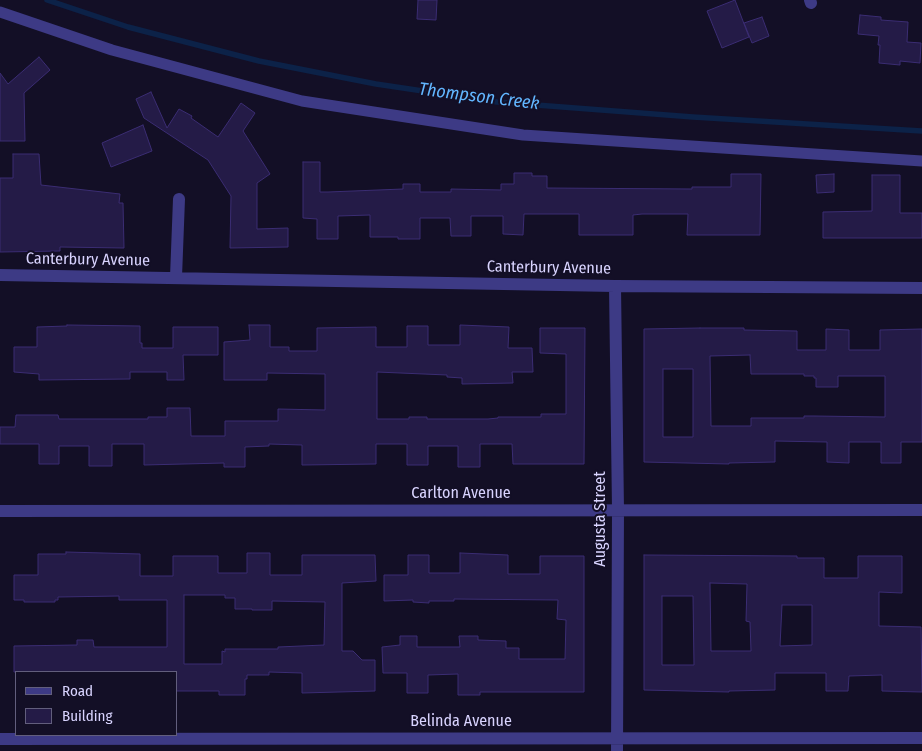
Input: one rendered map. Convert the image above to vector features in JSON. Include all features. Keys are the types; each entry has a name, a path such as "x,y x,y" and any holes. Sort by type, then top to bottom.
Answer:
{"street":[{"path":"176,277 179,199"},
{"name":"Canterbury Avenue","path":"0,275 615,286 922,288"},
{"name":"Augusta Street","path":"615,286 618,510 617,751"},
{"name":"Carlton Avenue","path":"0,511 922,510"},
{"name":"Belinda Avenue","path":"0,739 922,738"}],"lane":[{"path":"0,12 112,50 302,101 523,135 922,161"}],"building":[{"path":"418,0 437,0 436,20 417,19"},
{"path":"735,0 749,37 722,48 707,11"},
{"path":"860,15 881,17 881,20 908,22 907,42 921,43 920,63 900,61 900,65 879,63 879,36 858,34"},
{"path":"762,17 769,36 752,43 744,23"},
{"path":"39,57 50,70 24,93 25,141 0,141 0,73 8,84"},
{"path":"151,92 167,128 179,109 192,116 191,118 218,137 241,103 255,113 243,131 270,174 257,183 257,229 288,228 288,247 230,248 231,196 208,160 144,118 136,99"},
{"path":"143,125 152,151 111,167 102,143"},
{"path":"13,154 39,154 41,185 120,194 119,203 123,203 124,248 60,247 60,251 0,252 0,178 13,178"},
{"path":"303,162 320,162 320,192 403,189 403,184 420,184 420,192 451,192 451,189 501,190 501,184 514,184 514,173 532,173 532,176 547,176 547,188 692,189 692,187 731,187 731,174 761,174 760,235 687,235 688,214 642,214 633,215 633,235 579,235 579,214 524,214 523,235 503,234 503,216 471,216 471,236 451,236 450,218 420,218 420,239 398,239 398,237 370,237 370,215 338,216 338,239 317,239 317,219 303,218"},
{"path":"834,174 834,192 817,193 816,175"},
{"path":"872,175 900,175 900,213 922,213 922,238 823,238 823,212 872,211"},
{"path":"67,325 140,326 140,343 142,343 142,348 173,348 173,327 218,327 218,355 183,355 184,380 167,380 167,372 130,372 130,379 39,380 39,374 14,372 14,347 37,347 37,327"},
{"path":"249,325 270,325 270,347 289,347 289,351 317,351 317,328 376,327 376,347 407,347 407,326 428,326 428,345 460,345 460,325 509,327 508,348 532,348 533,372 512,372 513,383 462,384 462,378 447,377 447,375 377,372 377,419 427,417 427,419 488,419 498,417 541,417 541,414 566,414 566,354 540,353 540,328 585,328 584,464 513,464 512,444 480,444 480,467 458,467 458,446 428,446 428,465 407,465 407,444 376,444 376,464 302,465 302,445 269,444 269,446 245,447 245,467 224,467 224,463 144,465 144,444 112,444 112,466 89,466 89,446 59,446 59,464 39,464 39,444 0,444 0,427 15,427 16,415 58,415 59,419 148,419 148,417 167,417 167,408 190,408 191,436 225,436 225,421 278,421 278,409 325,410 325,374 267,373 267,380 224,380 224,342 250,340"},
{"path":"744,328 744,330 797,331 797,350 826,350 826,329 849,330 849,350 880,350 880,330 922,329 922,442 901,442 901,463 881,463 881,442 849,442 849,463 827,462 827,442 775,441 775,462 729,464 644,462 644,329","holes":["750,355 751,374 804,374 804,376 814,376 816,378 816,387 838,387 838,376 885,376 885,417 804,416 804,418 751,418 751,426 711,426 710,356","663,369 693,369 693,437 663,437"]},
{"path":"66,552 140,554 140,576 173,576 173,556 218,556 218,573 247,573 247,553 270,553 270,575 302,575 302,555 375,555 376,581 342,583 342,651 353,651 362,660 375,660 375,691 302,693 302,673 269,672 269,675 247,675 247,679 245,679 245,695 219,695 219,691 178,691 178,671 14,672 14,646 77,645 77,640 93,640 94,647 167,647 167,600 119,600 119,596 58,597 58,600 55,600 55,602 24,602 24,600 14,600 14,575 38,575 38,554 66,554","holes":["184,595 225,595 225,598 235,598 235,609 252,610 272,610 272,601 325,602 324,645 278,647 278,649 225,649 225,652 222,651 222,664 184,664"]},
{"path":"460,553 508,555 508,574 540,574 540,556 584,556 584,692 480,692 480,695 458,695 458,674 428,675 428,693 407,693 407,673 383,673 382,647 400,645 400,636 417,636 417,647 460,647 459,636 478,636 478,640 506,641 506,648 519,648 519,659 565,659 566,620 557,619 558,600 454,599 454,601 429,601 429,603 413,602 413,600 384,601 384,575 408,575 408,555 429,555 429,573 460,573"},
{"path":"644,555 797,556 797,558 824,558 824,578 858,578 858,556 902,556 902,593 879,592 879,626 921,627 922,692 882,691 882,675 849,676 848,691 826,691 826,673 775,673 775,690 729,692 644,690","holes":["710,583 747,584 746,621 750,622 751,651 711,651","662,596 693,596 694,665 662,665","782,605 812,605 812,645 780,646"]}],"waterway":[{"name":"Thompson Creek","path":"47,0 128,27 259,61 376,84 497,102 693,117 922,131"}]}
